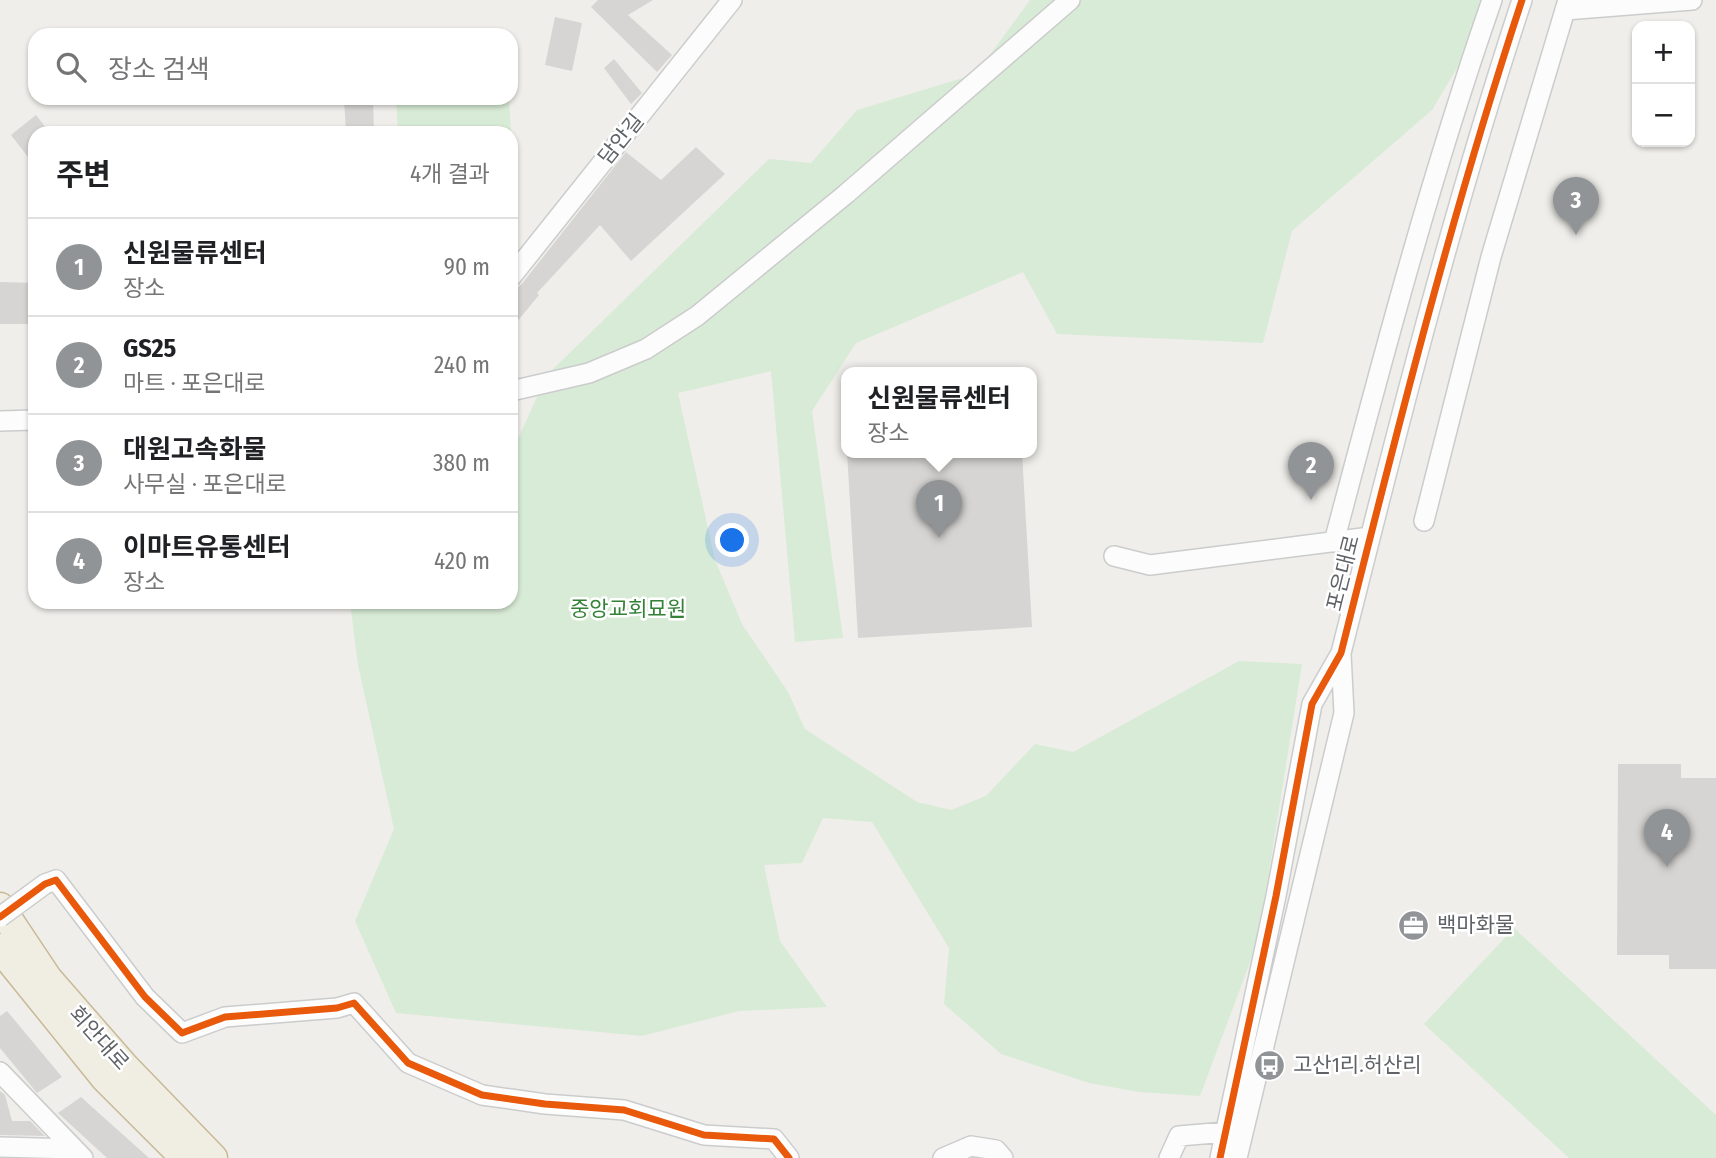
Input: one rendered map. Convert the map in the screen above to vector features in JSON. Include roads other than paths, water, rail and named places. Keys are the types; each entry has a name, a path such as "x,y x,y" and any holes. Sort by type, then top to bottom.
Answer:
{"highway":[{"name":"회안대로","path":"0,907 48,979 124,1066 213,1158"},
{"name":"회안대로","path":"0,948 105,1078 185,1158"}],"street":[{"name":"담안길","path":"518,268 732,0"},
{"path":"518,389 589,373 646,349 697,316 867,177 1070,0"},
{"path":"1334,542 1394,314 1444,145 1493,0"},
{"name":"포은대로","path":"1220,1158 1276,895 1312,704 1340,653 1435,282 1479,131 1522,0"},
{"path":"1424,521 1491,257 1567,5 1692,0"},
{"path":"0,421 28,420"},
{"path":"1114,556 1150,565 1370,537"},
{"name":"포은대로","path":"1237,1158 1249,1116 1299,889 1344,713 1340,653"},
{"path":"0,917 45,884 56,880 127,975 182,1033 225,1017 337,1008 354,1003 408,1063 482,1095 545,1104 624,1110 704,1135 774,1139 789,1158"},
{"path":"1,1071 79,1153"},
{"path":"1249,1116 1251,1158"},
{"path":"1169,1158 1179,1136 1226,1132"},
{"path":"943,1158 971,1146 996,1150 1003,1158"},
{"path":"0,1147 79,1153"}],"place":[{"name":"대원고속화물","path":"1576,235"},
{"name":"GS25","path":"1311,500"},
{"name":"신원물류센터","path":"939,538"},
{"name":"이마트유통센터","path":"1667,867"},
{"name":"백마화물","path":"1414,925"},
{"name":"고산1리.허산리","path":"1270,1065"}],"park label":[{"name":"중앙교회묘원","path":"628,609"}]}
